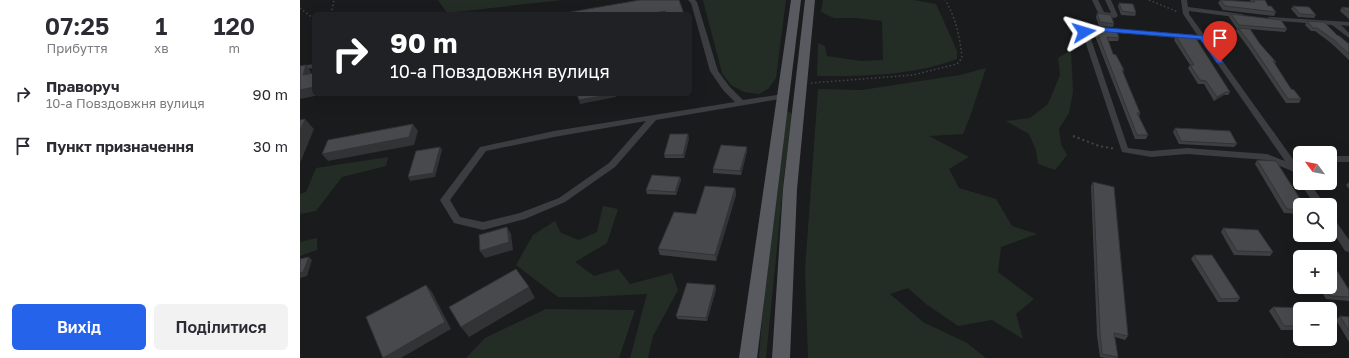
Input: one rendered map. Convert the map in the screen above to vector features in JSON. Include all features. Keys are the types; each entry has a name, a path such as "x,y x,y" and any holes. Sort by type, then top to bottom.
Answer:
{"main road":[{"path":"748,358 796,0"},
{"path":"781,358 781,332 790,189 810,0"}],"street":[{"path":"691,0 694,2 714,71 726,88 741,103"},
{"path":"1095,0 1101,14 1116,16 1108,0"},
{"path":"1184,0 1186,12 1202,38 1293,165"},
{"path":"1186,12 1247,16"},
{"path":"1262,18 1349,24"},
{"path":"1334,23 1349,36"},
{"path":"1202,38 1096,29 1084,32 1125,150 1150,154 1187,151 1267,158 1293,171"},
{"path":"300,68 312,66"},
{"path":"654,117 612,165 562,200 528,214 483,226 457,220 445,200 483,149 554,134 654,117 783,96"},
{"path":"1337,159 1349,159"},
{"path":"1337,230 1349,248"}],"path":[{"path":"331,12 334,0"},
{"path":"802,84 913,75 958,64 962,58 961,46 951,10 945,0"},
{"path":"1149,0 1167,8 1186,12"},
{"path":"300,8 312,17"},
{"path":"1073,136 1099,146 1125,150"}],"shaded area":[{"path":"438,0 562,0 456,12 446,12"},
{"path":"703,0 786,0 776,78 768,89 759,94 744,92 731,85 722,73"},
{"path":"823,0 914,0 936,4 957,51 957,59 940,65 905,72 852,76 817,76 818,43 825,46 827,56 861,61 883,60 882,21 856,18 834,18 821,12"},
{"path":"1071,50 1073,92 1069,113 1059,129 1061,144 1067,155 1055,170 1038,164 1036,150 1029,134 1006,121 1030,118 1048,104 1060,75 1058,58"},
{"path":"986,68 963,134 929,136 969,157 949,169 959,188 996,199 1012,226 1037,234 1001,247 998,272 1034,299 1016,314 1023,339 992,320 958,326 926,304 908,288 890,294 923,322 967,343 986,358 808,358 805,270 818,89 862,90 960,75"},
{"path":"787,112 790,112 792,115 784,176 766,358 759,358 765,281"},
{"path":"388,157 386,166 342,177 316,211 300,214 300,194 306,192 316,168"},
{"path":"603,206 618,209 607,243 575,262 594,276 618,269 630,284 672,273 678,290 653,336 648,358 630,358 647,294 558,297 516,265 533,235 555,221 561,233 579,240 597,232"},
{"path":"317,238 317,250 300,256 300,242"},
{"path":"546,309 635,310 619,358 466,358 485,338"}],"building":[{"path":"640,0 679,0 683,12 665,11 571,12"},
{"path":"1220,0 1255,2 1253,0 1265,0 1268,6 1271,6 1276,12 1225,6"},
{"path":"1119,3 1133,4 1136,13 1122,11"},
{"path":"1293,6 1309,7 1316,15 1300,14"},
{"path":"1342,7 1349,8 1349,13"},
{"path":"1097,13 1111,15 1114,24 1100,22"},
{"path":"1231,14 1281,20 1287,29 1239,25"},
{"path":"1307,21 1324,22 1338,36 1349,44 1349,54 1334,40 1317,28 1313,28"},
{"path":"1238,28 1250,29 1260,44 1276,62 1273,61 1291,89 1294,90 1301,99 1288,99"},
{"path":"1102,30 1117,31 1119,38 1107,37 1113,54 1116,55 1124,70 1122,70 1140,113 1137,113 1148,135 1137,135 1097,32"},
{"path":"1176,36 1195,37 1230,92 1226,92 1217,97 1206,81 1200,80 1190,65 1194,65"},
{"path":"306,65 303,75 312,73 312,87 300,90 300,66"},
{"path":"578,96 602,96 579,100"},
{"path":"305,119 300,131 300,120"},
{"path":"413,124 409,137 322,154 328,140"},
{"path":"1175,128 1230,131 1237,144 1181,141"},
{"path":"670,134 688,134 683,155 664,155"},
{"path":"721,145 747,147 740,171 713,169"},
{"path":"440,147 433,173 408,177 416,151"},
{"path":"1257,160 1276,161 1293,190 1300,198 1293,198 1293,209 1287,209"},
{"path":"652,175 680,177 675,192 646,190"},
{"path":"1093,182 1114,187 1128,336 1114,333 1118,357 1102,354"},
{"path":"705,186 735,188 715,255 658,249 674,212 696,214"},
{"path":"507,227 509,242 480,251 479,235"},
{"path":"1223,228 1258,230 1273,252 1237,251"},
{"path":"1194,255 1212,255 1240,298 1221,299"},
{"path":"309,257 303,272 300,273 300,259"},
{"path":"516,269 529,287 461,327 449,307"},
{"path":"1337,270 1349,290 1349,297 1330,296 1329,294 1337,294"},
{"path":"687,283 715,285 706,318 676,316"},
{"path":"426,285 445,322 383,358 366,317"},
{"path":"1273,307 1293,308 1293,326 1284,326"},
{"path":"1340,316 1349,317 1349,331"}],"route":[{"path":"1084,32 1096,29 1202,38 1220,62"}]}
